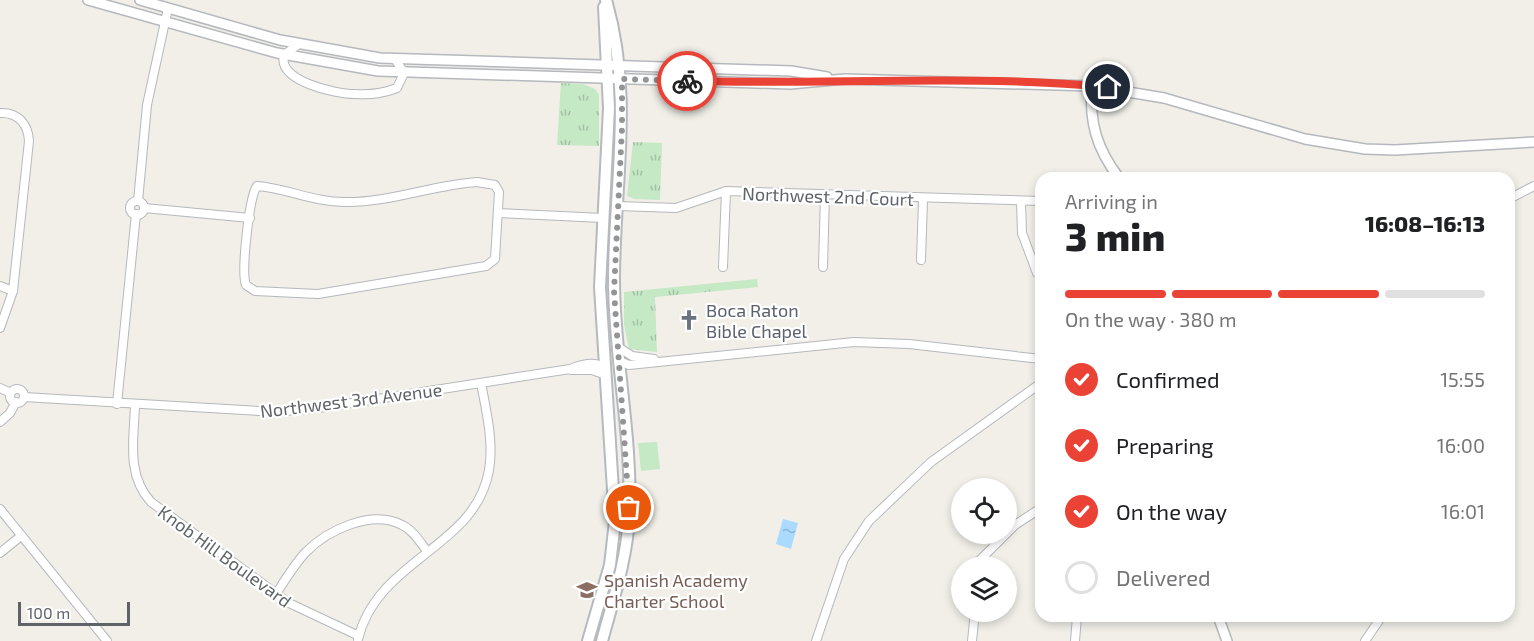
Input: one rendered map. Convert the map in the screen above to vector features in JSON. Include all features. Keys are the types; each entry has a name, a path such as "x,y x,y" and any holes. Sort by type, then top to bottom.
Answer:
{"main road":[{"path":"588,641 613,544 615,509 600,284 608,122 604,0"},
{"path":"602,641 622,565 628,525 614,279 622,79 616,34 604,0"},
{"path":"600,284 606,306 611,350 619,361"},
{"path":"605,371 613,378 618,423 625,443"},
{"path":"611,454 628,525"}],"street":[{"path":"88,0 284,55 344,67 404,73 790,84 844,79"},
{"path":"140,0 299,44 395,59 790,71 844,79 1092,86 1164,98 1305,139 1354,147 1395,150 1534,142"},
{"path":"117,404 136,214 142,213 147,105 168,8"},
{"path":"299,44 284,55 283,63 291,74 311,84 344,93 363,94 397,88 402,82 404,73 395,59"},
{"path":"1092,86 1091,117 1094,134 1106,161 1114,172"},
{"path":"0,113 15,115 23,121 27,127 29,141 13,291 0,328"},
{"path":"477,182 498,188 498,213 495,259 486,266 318,294 255,291 246,285 244,270 250,218 257,186 319,201 353,202 477,182"},
{"path":"1515,196 1534,186"},
{"path":"723,267 726,191"},
{"name":"Northwest 2nd Court","path":"618,206 675,208 726,191 923,200 1035,201"},
{"path":"823,267 825,194"},
{"path":"921,260 923,200"},
{"path":"1021,201 1022,232 1035,268"},
{"path":"141,205 250,218"},
{"path":"498,213 603,218"},
{"path":"0,286 13,291"},
{"path":"619,361 629,365 854,342 909,344 1035,358"},
{"path":"618,347 632,356 662,360"},
{"name":"Northwest 3rd Avenue","path":"24,397 276,412 481,383 570,369 593,363 605,371"},
{"path":"358,639 371,608 383,590 398,574 464,522 485,486 490,454 481,383"},
{"path":"816,641 844,559 869,521 931,462 1035,387"},
{"path":"0,388 11,393 21,390 24,397 21,402 15,402 11,398 11,393"},
{"path":"0,422 10,413 15,402"},
{"name":"Knob Hill Boulevard","path":"135,405 133,462 138,483 146,496 276,594 303,611 358,639"},
{"path":"0,509 107,641"},
{"path":"984,556 1015,525 1035,512"},
{"path":"276,594 310,548 347,526 378,520 394,522 408,528 427,552"},
{"path":"0,553 21,536"},
{"path":"972,641 974,622"},
{"path":"1075,641 1077,622"},
{"path":"1220,622 1227,641"},
{"path":"1365,641 1378,622"}],"green space":[{"path":"561,83 583,84 595,89 599,95 599,146 557,145"},
{"path":"633,142 662,143 660,200 634,199 627,196"},
{"path":"757,279 758,287 655,297 657,352 629,349 624,325 624,292"},
{"path":"657,442 660,469 641,471 638,443"}],"water":[{"path":"783,519 798,523 791,549 776,544"}],"way so far":[{"path":"629,508 614,291 622,128 622,79 687,81"}],"place":[{"name":"Boca Raton Bible Chapel","path":"689,320"},
{"name":"Spanish Academy Charter School","path":"587,590"}],"route":[{"path":"687,81 790,84 844,79 1108,87"}]}
